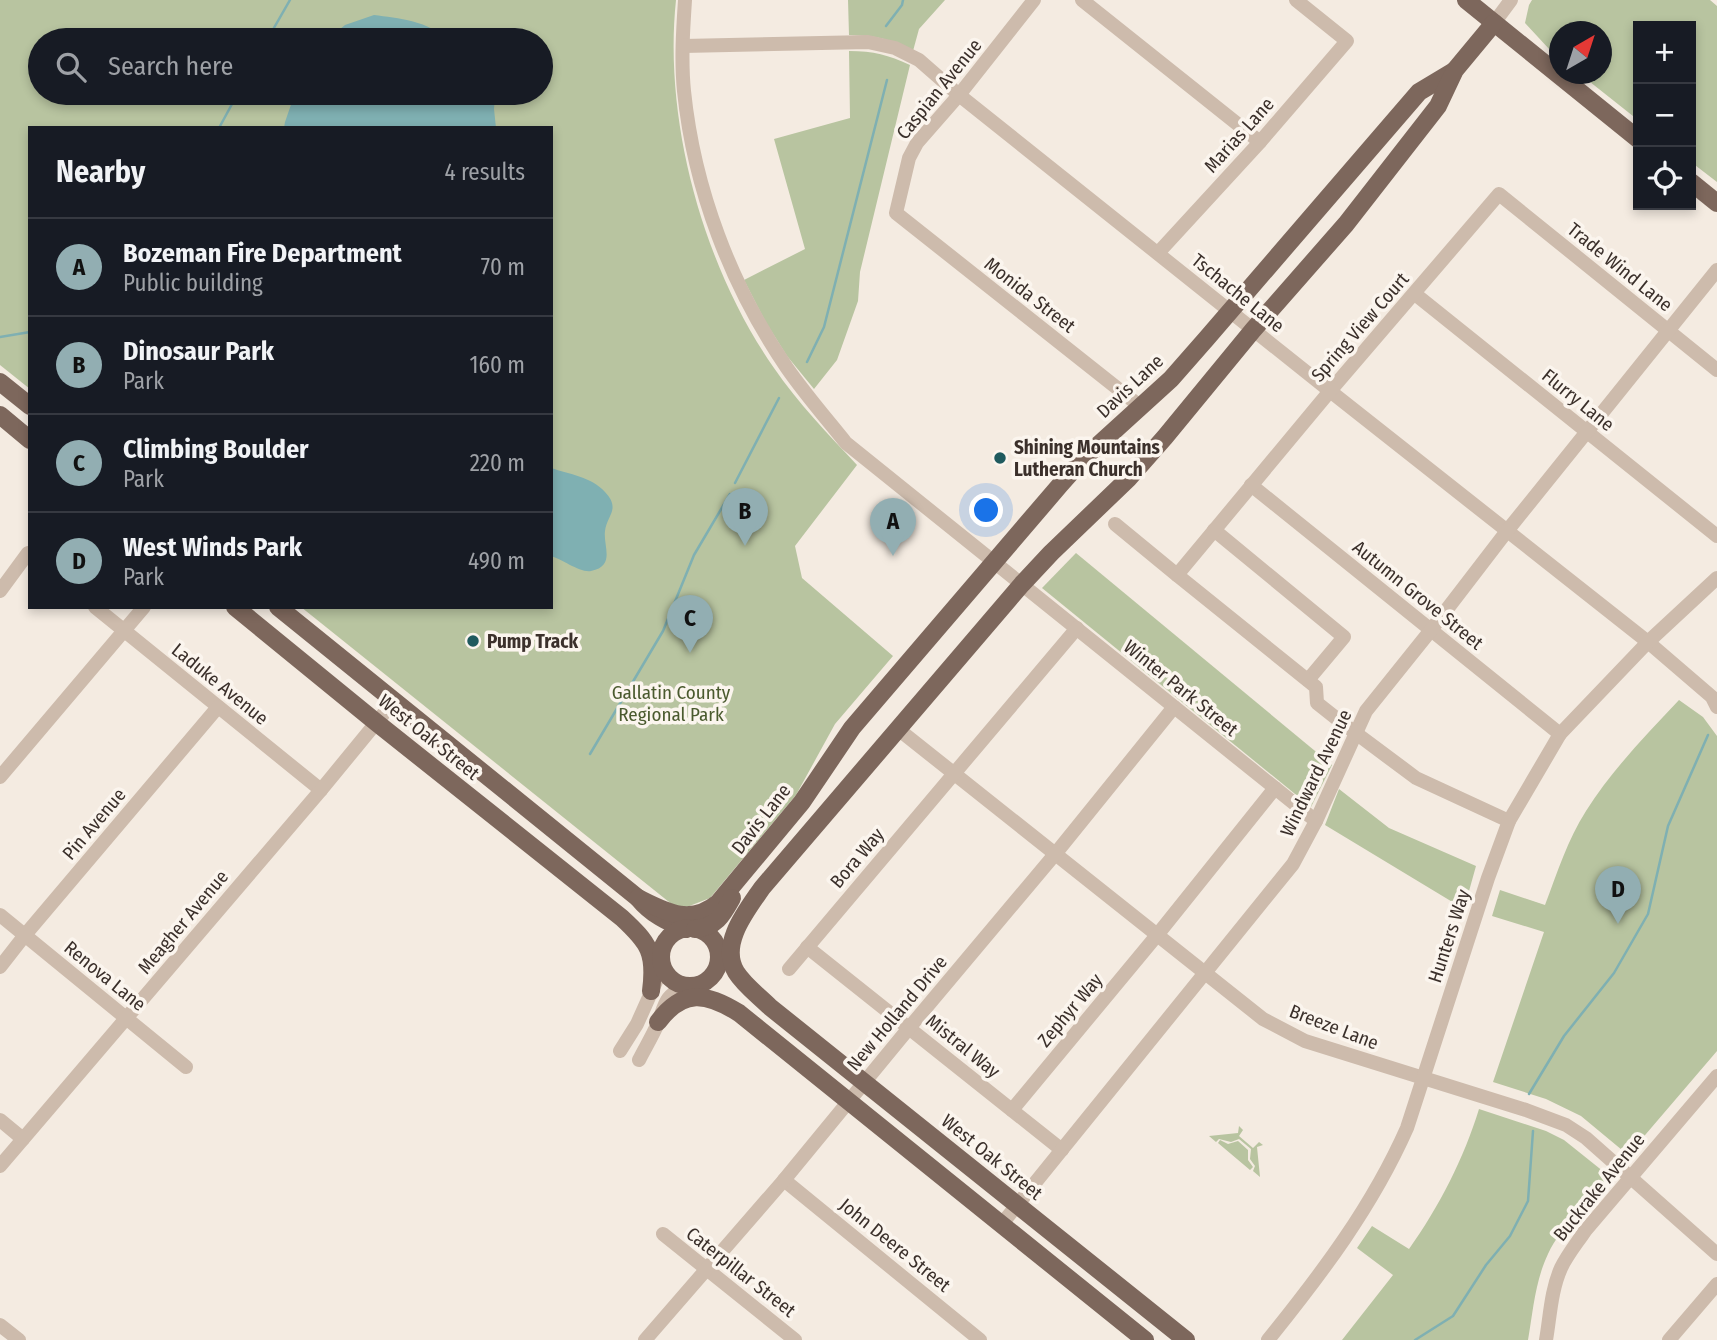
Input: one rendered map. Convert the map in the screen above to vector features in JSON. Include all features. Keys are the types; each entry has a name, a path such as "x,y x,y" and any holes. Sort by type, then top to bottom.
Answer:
{"main road":[{"path":"1466,0 1633,135"},
{"name":"Davis Lane","path":"762,888 1022,584 1128,479 1346,224 1438,106 1455,70 1494,23"},
{"name":"Davis Lane","path":"742,876 802,802 852,728 1083,459 1171,379 1419,92 1455,70"},
{"path":"1696,186 1717,203"},
{"path":"0,382 28,404"},
{"path":"0,415 28,438"},
{"name":"West Oak Street","path":"237,609 598,898"},
{"name":"West Oak Street","path":"280,609 638,898"},
{"path":"638,898 673,915 689,916 715,906 742,876"},
{"path":"662,959 668,938 676,932 712,925 719,918 742,876"},
{"path":"689,986 703,983 716,971 723,940 741,909 762,888"},
{"path":"762,888 737,929 731,953 736,973 771,1007"},
{"path":"598,898 630,916 651,932 667,975 675,982 703,987 716,993 739,1013"},
{"path":"598,898 622,918 645,943 653,963 651,991"},
{"path":"638,898 652,912 711,937 716,945 720,969 726,979 751,998 771,1007"},
{"path":"659,1021 676,1002 687,998 711,999 739,1013 1145,1340"},
{"name":"West Oak Street","path":"771,1007 1186,1340"}],"street":[{"name":"Winter Park Street","path":"685,0 684,89 691,143 708,208 746,299 788,370 846,443 1316,821"},
{"name":"Caspian Avenue","path":"896,213 909,158 917,143 959,95 1034,0"},
{"path":"1082,0 1260,142"},
{"name":"Marias Lane","path":"1158,253 1260,142 1347,41 1296,0"},
{"name":"Davis Lane","path":"1494,23 1511,0"},
{"name":"Tschache Lane","path":"683,46 869,43 895,48 919,60 1253,330 1648,642 1712,697 1717,707"},
{"name":"Spring View Court","path":"1177,575 1499,194"},
{"name":"Trade Wind Lane","path":"1499,194 1717,370"},
{"name":"Monida Street","path":"896,213 1141,407"},
{"name":"Windward Avenue","path":"1001,1225 1293,864 1316,821 1366,711 1717,270"},
{"name":"Flurry Lane","path":"1415,294 1717,536"},
{"name":"Autumn Grove Street","path":"1251,485 1560,734"},
{"path":"1115,524 1316,687 1317,703 1341,722 1416,778 1509,821"},
{"path":"1214,530 1344,637 1308,680"},
{"path":"0,591 28,554"},
{"name":"Hunters Way","path":"1268,1340 1334,1256 1384,1176 1407,1128 1509,821 1560,734 1648,642 1717,578"},
{"name":"Laduke Avenue","path":"97,609 321,790"},
{"path":"3,766 142,609"},
{"name":"Bora Way","path":"789,968 1077,628"},
{"name":"Meagher Avenue","path":"0,1166 394,701"},
{"name":"Pin Avenue","path":"0,967 218,707"},
{"name":"New Holland Drive","path":"645,1340 784,1180 1174,707"},
{"name":"Breeze Lane","path":"898,729 1263,1019 1305,1041 1566,1125 1586,1139 1717,1254"},
{"name":"Zephyr Way","path":"1012,1110 1275,788"},
{"name":"Renova Lane","path":"0,915 186,1067"},
{"name":"Mistral Way","path":"807,947 1062,1150"},
{"path":"620,1051 637,1024 662,959"},
{"path":"639,1060 669,997 689,986"},
{"name":"Buckrake Avenue","path":"1546,1340 1561,1268 1585,1231 1717,1076"},
{"path":"0,1121 23,1139"},
{"name":"John Deere Street","path":"784,1180 981,1340"},
{"name":"Caterpillar Street","path":"663,1234 796,1340"},
{"path":"1669,1340 1717,1284"},
{"path":"0,1325 19,1340"}],"green space":[{"name":"Gallatin County Regional Park","path":"0,0 676,0 676,95 683,144 709,240 727,285 774,368 803,406 857,465 795,546 802,578 893,656 835,724 796,795 710,898 679,910 303,609 553,609 553,126 28,126 28,387 0,365"},
{"path":"848,0 945,0 919,29 913,51 882,38 849,35"},
{"path":"1532,0 1710,0 1717,6 1717,182 1696,166 1696,21 1633,21 1633,116 1593,84 1612,84 1612,21 1549,21 1549,49 1525,23"},
{"path":"849,51 881,54 910,65 860,272 858,301 837,360 814,389 787,356 744,280 805,249 774,139 850,118"},
{"path":"1076,553 1332,765 1311,807 1042,588"},
{"path":"1679,700 1703,717 1717,736 1717,1051 1628,1155 1581,1116 1546,1099 1493,1082 1544,932 1492,916 1500,890 1545,905 1568,845 1586,811 1618,767"},
{"path":"1339,789 1389,828 1476,866 1464,909 1325,825"},
{"path":"1479,1109 1546,1131 1564,1140 1609,1176 1568,1223 1548,1254 1537,1286 1528,1340 1342,1340 1393,1275 1357,1248 1372,1226 1409,1249 1450,1182"},
{"path":"1239,1126 1243,1130 1239,1136 1253,1148 1259,1142 1263,1145 1257,1147 1260,1177 1253,1171 1255,1166 1250,1159 1251,1149 1239,1139 1231,1142 1219,1139 1216,1142 1209,1136 1238,1133"},
{"path":"1220,1140 1228,1144 1238,1141 1248,1150 1248,1160 1253,1167 1250,1170 1218,1143"}],"water":[{"path":"374,15 403,19 432,28 341,28"},
{"path":"291,105 494,105 496,126 284,126"},
{"path":"553,469 594,483 612,503 612,512 605,531 606,560 599,568 582,570 553,557"}],"waterway":[{"path":"274,28 290,0"},
{"path":"886,26 903,0"},
{"path":"807,362 824,327 887,80"},
{"path":"220,126 231,105"},
{"path":"0,337 28,332"},
{"path":"735,483 779,398"},
{"path":"590,754 663,631 694,555 730,494"},
{"path":"1529,1094 1564,1036 1614,973 1648,914 1668,826 1708,735"},
{"path":"1415,1340 1453,1316 1486,1265 1510,1236 1528,1201 1533,1131"}],"place":[{"name":"Shining Mountains Lutheran Church","path":"1000,458"},
{"name":"Dinosaur Park","path":"745,546"},
{"name":"Bozeman Fire Department","path":"893,556"},
{"name":"Pump Track","path":"473,641"},
{"name":"Climbing Boulder","path":"690,653"},
{"name":"West Winds Park","path":"1618,924"}]}
